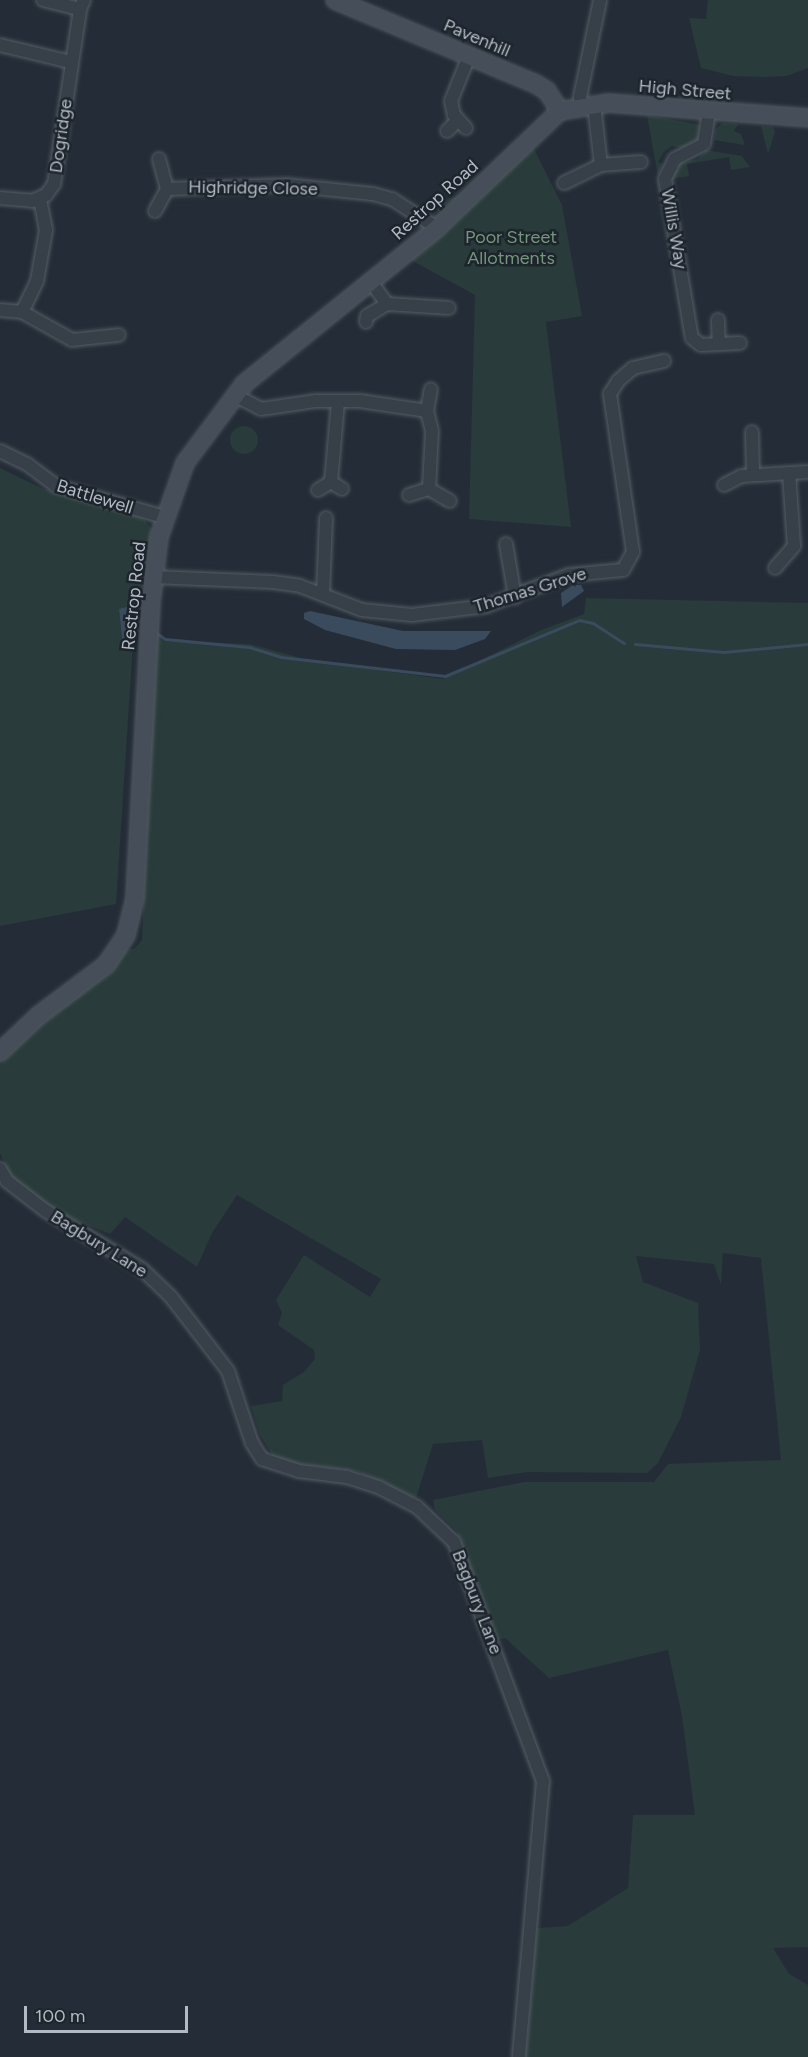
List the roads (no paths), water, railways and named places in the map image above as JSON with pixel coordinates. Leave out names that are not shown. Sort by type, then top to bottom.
[{"type":"street","points":[[43,0],[82,4]]},
{"type":"street","name":"Pavenhill","points":[[335,0],[543,88],[560,111]]},
{"type":"street","points":[[600,0],[580,97],[588,104],[601,165]]},
{"type":"street","name":"Dogridge","points":[[40,199],[51,189],[57,174],[71,62],[82,4]]},
{"type":"street","points":[[0,45],[71,62]]},
{"type":"street","points":[[447,131],[462,124],[451,101],[469,56]]},
{"type":"street","name":"High Street","points":[[560,111],[588,104],[808,118]]},
{"type":"street","name":"Restrop Road","points":[[0,1052],[38,1016],[106,965],[126,935],[137,868],[153,577],[164,517],[185,463],[234,395],[268,361],[437,228],[560,111]]},
{"type":"street","name":"Willis Way","points":[[709,112],[704,144],[675,159],[665,178],[692,338],[701,345],[740,343]]},
{"type":"street","name":"Highridge Close","points":[[155,211],[167,189],[159,159]]},
{"type":"street","points":[[564,183],[601,165],[641,162]]},
{"type":"street","name":"Highridge Close","points":[[167,189],[287,185],[373,194],[392,199],[437,228]]},
{"type":"street","points":[[0,198],[26,203],[40,199],[45,218],[43,260],[22,312]]},
{"type":"street","points":[[371,282],[387,304]]},
{"type":"street","points":[[366,322],[368,315],[387,304],[449,308]]},
{"type":"street","points":[[0,310],[22,312],[72,340],[119,335]]},
{"type":"street","points":[[718,320],[719,344]]},
{"type":"street","points":[[104,337],[108,350]]},
{"type":"street","name":"Thomas Grove","points":[[153,577],[273,582],[323,594],[362,610],[412,615],[486,606],[569,575],[623,570],[631,561],[627,496],[610,394],[618,381],[633,368],[664,360]]},
{"type":"street","points":[[429,489],[432,431],[427,411],[431,389]]},
{"type":"street","points":[[234,395],[261,409],[316,400],[369,401],[427,411]]},
{"type":"street","points":[[331,482],[338,402]]},
{"type":"street","points":[[751,432],[753,474]]},
{"type":"street","name":"Battlewell","points":[[0,451],[27,464],[56,486],[164,517]]},
{"type":"street","points":[[724,484],[753,474],[808,472]]},
{"type":"street","points":[[775,568],[794,546],[789,473]]},
{"type":"street","points":[[331,482],[342,489]]},
{"type":"street","points":[[318,490],[331,482]]},
{"type":"street","points":[[409,495],[429,489],[450,501]]},
{"type":"street","points":[[323,594],[326,518]]},
{"type":"street","points":[[506,544],[515,597]]},
{"type":"street","name":"Bagbury Lane","points":[[0,1168],[7,1181],[46,1211],[125,1257],[171,1297],[228,1371],[242,1403],[252,1443],[262,1459],[298,1471],[347,1478],[380,1488],[415,1505],[454,1542],[543,1781],[519,2057]]},
{"type":"water","points":[[573,585],[581,585],[584,591],[562,607],[561,593]]},
{"type":"water","points":[[127,607],[137,612],[135,641],[122,639],[119,609]]},
{"type":"water","points":[[310,611],[403,631],[491,631],[485,639],[455,650],[396,649],[325,630],[304,619],[304,613]]},
{"type":"waterway","points":[[155,632],[165,639],[249,647],[281,657],[445,676],[579,620],[593,623],[624,643]]},
{"type":"waterway","points":[[635,644],[724,652],[808,644]]},
{"type":"park label","name":"Poor Street Allotments","points":[[511,248]]}]
